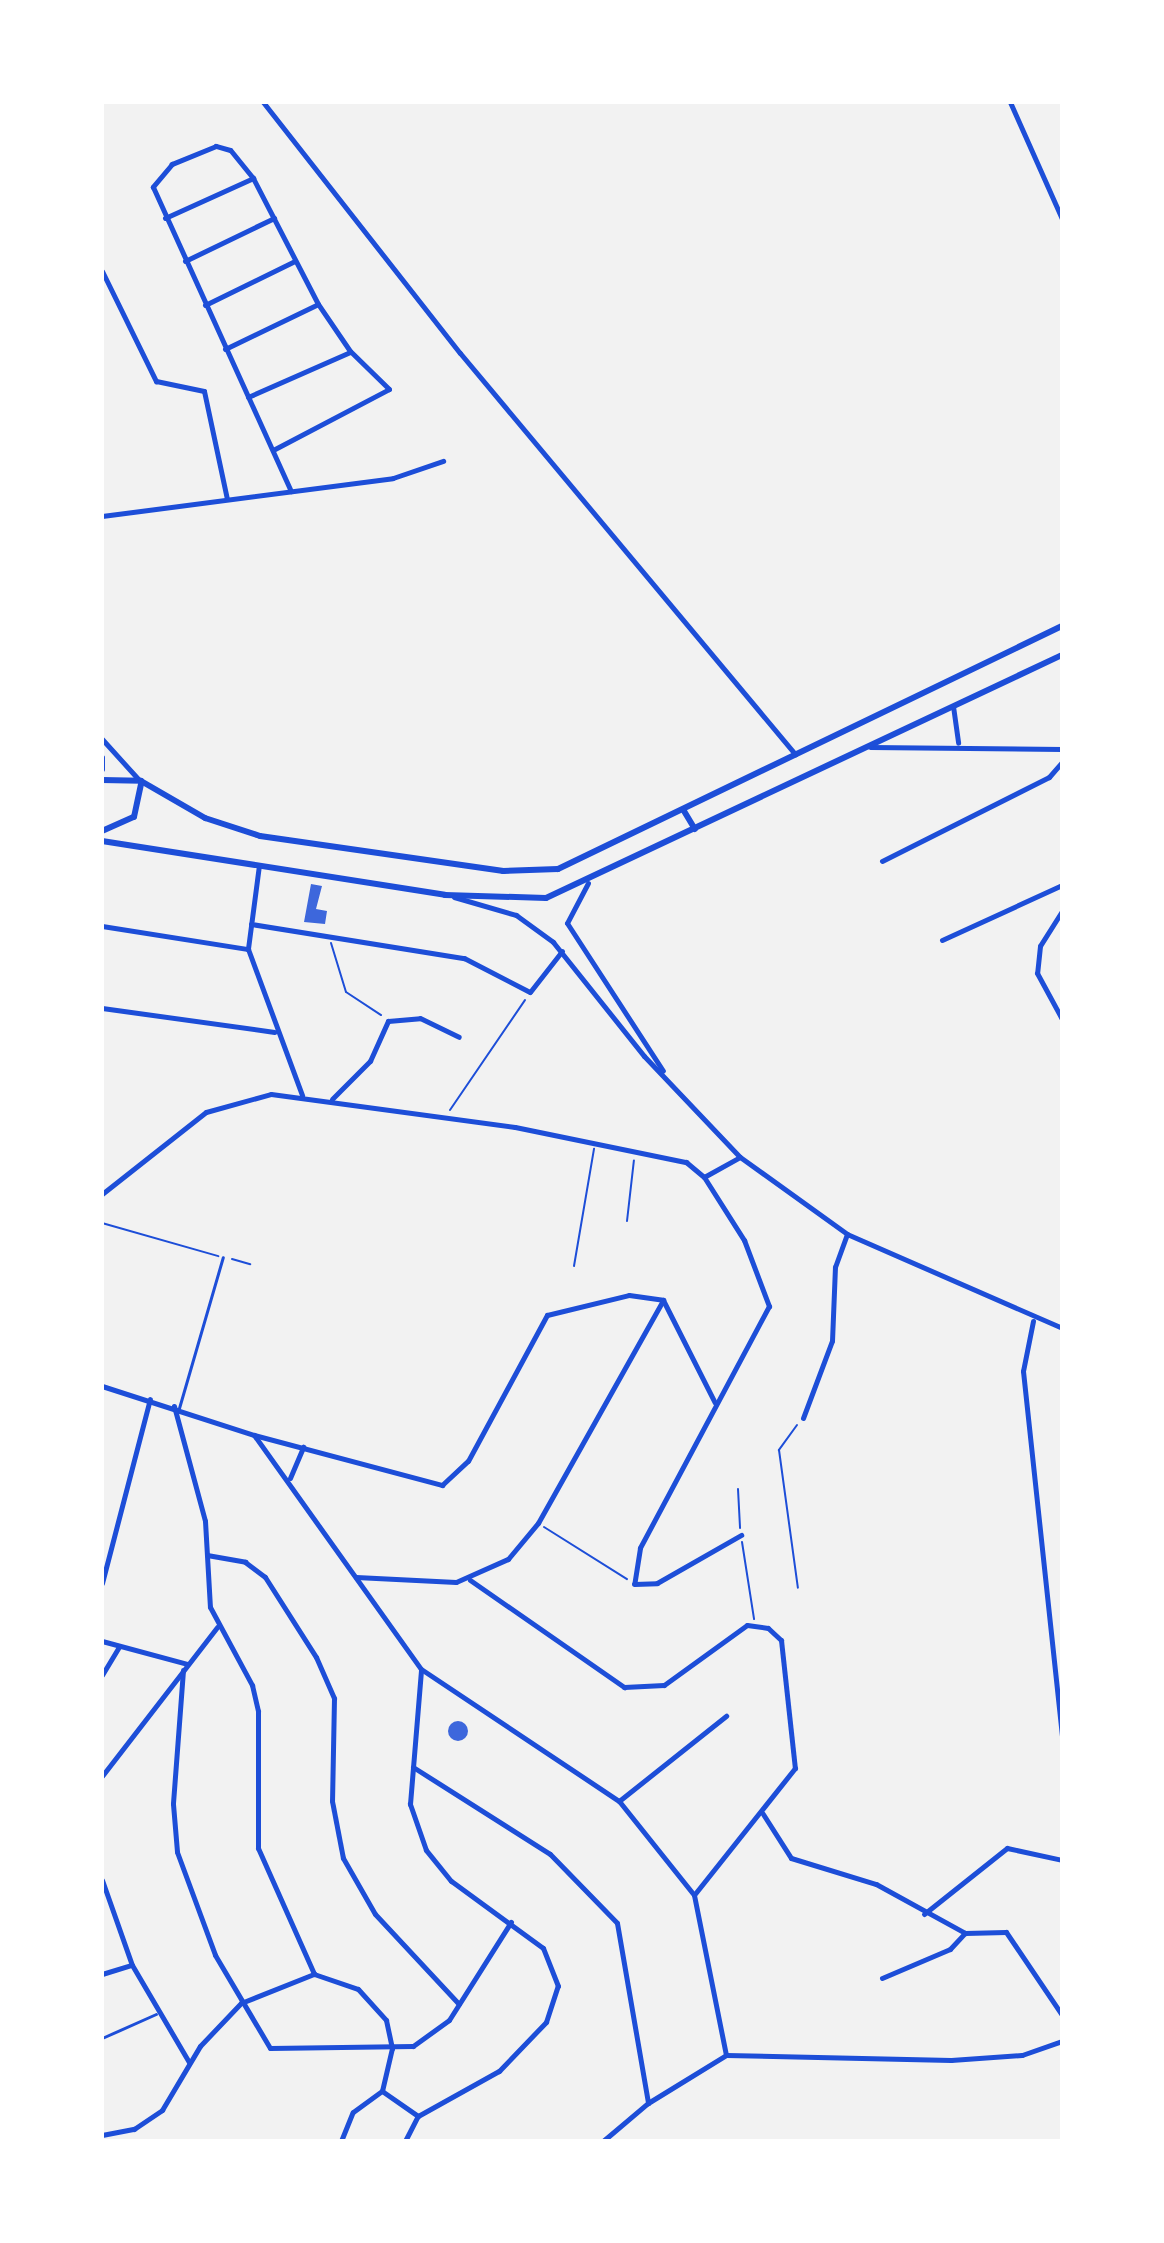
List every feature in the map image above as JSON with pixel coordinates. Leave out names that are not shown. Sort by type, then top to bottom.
[{"type":"street","points":[[263,102],[460,353],[795,754]]},
{"type":"street","points":[[1010,102],[1062,219]]},
{"type":"street","points":[[273,450],[388,394],[386,383],[350,351],[318,304],[253,178],[223,146],[172,164],[153,187],[291,491]]},
{"type":"street","points":[[165,218],[253,178]]},
{"type":"street","points":[[185,261],[274,218]]},
{"type":"street","points":[[205,305],[295,261]]},
{"type":"street","points":[[102,271],[156,381],[204,391],[227,499]]},
{"type":"street","points":[[225,349],[318,304]]},
{"type":"street","points":[[248,397],[350,351]]},
{"type":"street","points":[[102,516],[415,473],[443,461]]},
{"type":"street","points":[[102,739],[141,781],[233,830],[503,871],[558,869],[684,811],[795,754],[1062,626]]},
{"type":"street","points":[[445,895],[546,898],[588,883],[1062,655]]},
{"type":"street","points":[[953,706],[950,729],[958,744]]},
{"type":"street","points":[[869,747],[958,744],[1062,749]]},
{"type":"street","points":[[102,757],[102,769]]},
{"type":"street","points":[[882,861],[1049,777],[1062,762]]},
{"type":"street","points":[[102,780],[141,781]]},
{"type":"street","points":[[102,831],[139,811],[141,781]]},
{"type":"street","points":[[684,811],[695,829]]},
{"type":"street","points":[[102,841],[445,895],[516,915],[562,951],[740,1157],[847,1234],[1033,1321],[1062,1328]]},
{"type":"street","points":[[259,865],[248,949],[275,1033],[302,1095]]},
{"type":"street","points":[[588,883],[567,923],[664,1072]]},
{"type":"street","points":[[942,940],[1062,885]]},
{"type":"street","points":[[1062,911],[1040,946],[1037,973],[1062,1019]]},
{"type":"street","points":[[251,924],[464,958],[530,992],[562,951]]},
{"type":"street","points":[[102,926],[248,949]]},
{"type":"street","points":[[102,1008],[275,1033]]},
{"type":"street","points":[[331,1099],[370,1061],[388,1021],[420,1018],[459,1037]]},
{"type":"street","points":[[102,1194],[221,1105],[302,1095],[595,1140],[635,1147],[686,1162],[704,1177],[755,1259],[769,1297],[762,1328],[716,1404],[640,1548],[634,1584],[657,1583],[741,1535]]},
{"type":"street","points":[[704,1177],[740,1157]]},
{"type":"street","points":[[803,1418],[832,1341],[835,1267],[847,1234]]},
{"type":"street","points":[[102,1386],[391,1476],[450,1482],[547,1315],[629,1295],[663,1300]]},
{"type":"street","points":[[663,1300],[716,1404]]},
{"type":"street","points":[[356,1577],[470,1580],[508,1559],[538,1523],[663,1300]]},
{"type":"street","points":[[1033,1321],[1023,1371],[1062,1737]]},
{"type":"street","points":[[102,1583],[150,1399]]},
{"type":"street","points":[[177,1407],[202,1507],[207,1555],[206,1590],[217,1627],[252,1685],[258,1711],[258,1848],[314,1974]]},
{"type":"street","points":[[254,1435],[290,1479],[421,1669],[619,1801],[694,1895],[726,2055]]},
{"type":"street","points":[[290,1479],[304,1447]]},
{"type":"street","points":[[207,1555],[245,1562],[265,1577],[316,1657],[334,1698],[332,1801],[343,1858],[375,1914],[459,2004]]},
{"type":"street","points":[[470,1580],[624,1687],[664,1685],[731,1632],[755,1624],[775,1632],[785,1650],[798,1752],[763,1814],[694,1895]]},
{"type":"street","points":[[102,1776],[217,1627]]},
{"type":"street","points":[[102,1641],[185,1667]]},
{"type":"street","points":[[102,1675],[119,1647]]},
{"type":"street","points":[[185,1667],[173,1804],[177,1852],[189,1898],[241,2003],[260,2036],[280,2052],[327,2044],[392,2048],[433,2034],[459,2004],[511,1922]]},
{"type":"street","points":[[405,2141],[418,2116],[499,2071],[546,2022],[556,1969],[511,1922],[451,1881],[426,1850],[410,1804],[421,1669]]},
{"type":"street","points":[[619,1801],[726,1716]]},
{"type":"street","points":[[413,1767],[550,1854],[617,1923],[648,2103]]},
{"type":"street","points":[[763,1814],[791,1858],[857,1876],[965,1933],[990,1929],[1010,1936],[1062,2015]]},
{"type":"street","points":[[924,1914],[1007,1848],[1062,1860]]},
{"type":"street","points":[[102,1880],[104,1896],[132,1965],[156,2014],[189,2063]]},
{"type":"street","points":[[882,1978],[950,1949],[965,1933]]},
{"type":"street","points":[[102,1974],[132,1965]]},
{"type":"street","points":[[102,2135],[156,2116],[189,2063],[241,2003],[314,1974],[358,1989],[374,2003],[392,2048],[382,2091],[353,2112],[341,2141]]},
{"type":"street","points":[[603,2141],[648,2103],[726,2055],[951,2060],[1022,2055],[1062,2041]]},
{"type":"street","points":[[382,2091],[418,2116]]},
{"type":"lane","points":[[177,1407],[223,1257]]},
{"type":"lane","points":[[102,2038],[156,2014]]},
{"type":"path","points":[[331,938],[346,992],[388,1021]]},
{"type":"path","points":[[444,1118],[530,992]]},
{"type":"path","points":[[574,1266],[595,1140]]},
{"type":"path","points":[[627,1221],[635,1147]]},
{"type":"path","points":[[102,1223],[250,1264]]},
{"type":"path","points":[[798,1588],[779,1450],[803,1418]]},
{"type":"path","points":[[738,1489],[741,1535],[755,1624]]},
{"type":"path","points":[[538,1523],[634,1584]]},
{"type":"building","points":[[311,884],[322,886],[316,909],[327,911],[325,924],[304,922]]},
{"type":"building","points":[[458,1721],[465,1724],[468,1731],[465,1738],[458,1741],[451,1738],[448,1731],[451,1724]]}]
